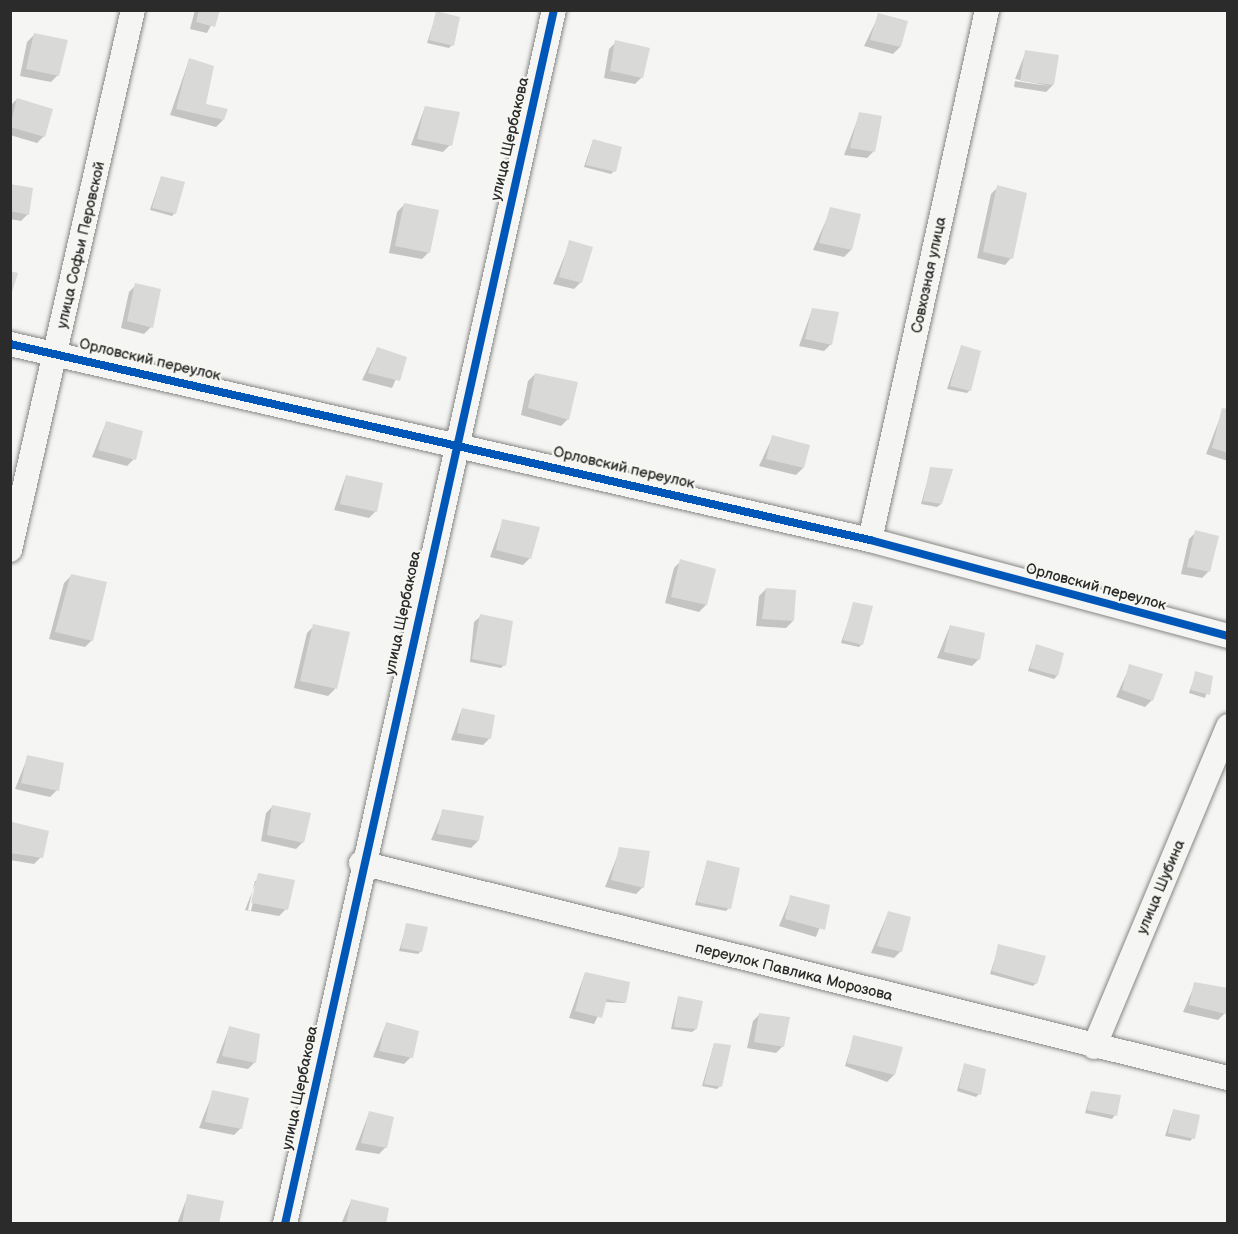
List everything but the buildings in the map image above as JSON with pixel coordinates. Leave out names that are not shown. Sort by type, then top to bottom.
[{"type":"street","name":"улица Софьи Перовской","points":[[10,550],[57,353],[133,10]]},
{"type":"street","name":"улица Щербакова","points":[[285,1224],[361,863],[454,442],[554,10]]},
{"type":"street","name":"Совхозная улица","points":[[870,540],[987,10]]},
{"type":"street","name":"Орловский переулок","points":[[10,344],[454,442],[870,540],[1227,636]]},
{"type":"street","name":"улица Шубина","points":[[1094,1047],[1227,726]]},
{"type":"street","name":"переулок Павлика Морозова","points":[[361,863],[1094,1047],[1227,1078]]},
{"type":"cycle path","points":[[285,1224],[554,10]]},
{"type":"cycle path","points":[[10,344],[870,540],[1228,636]]}]
